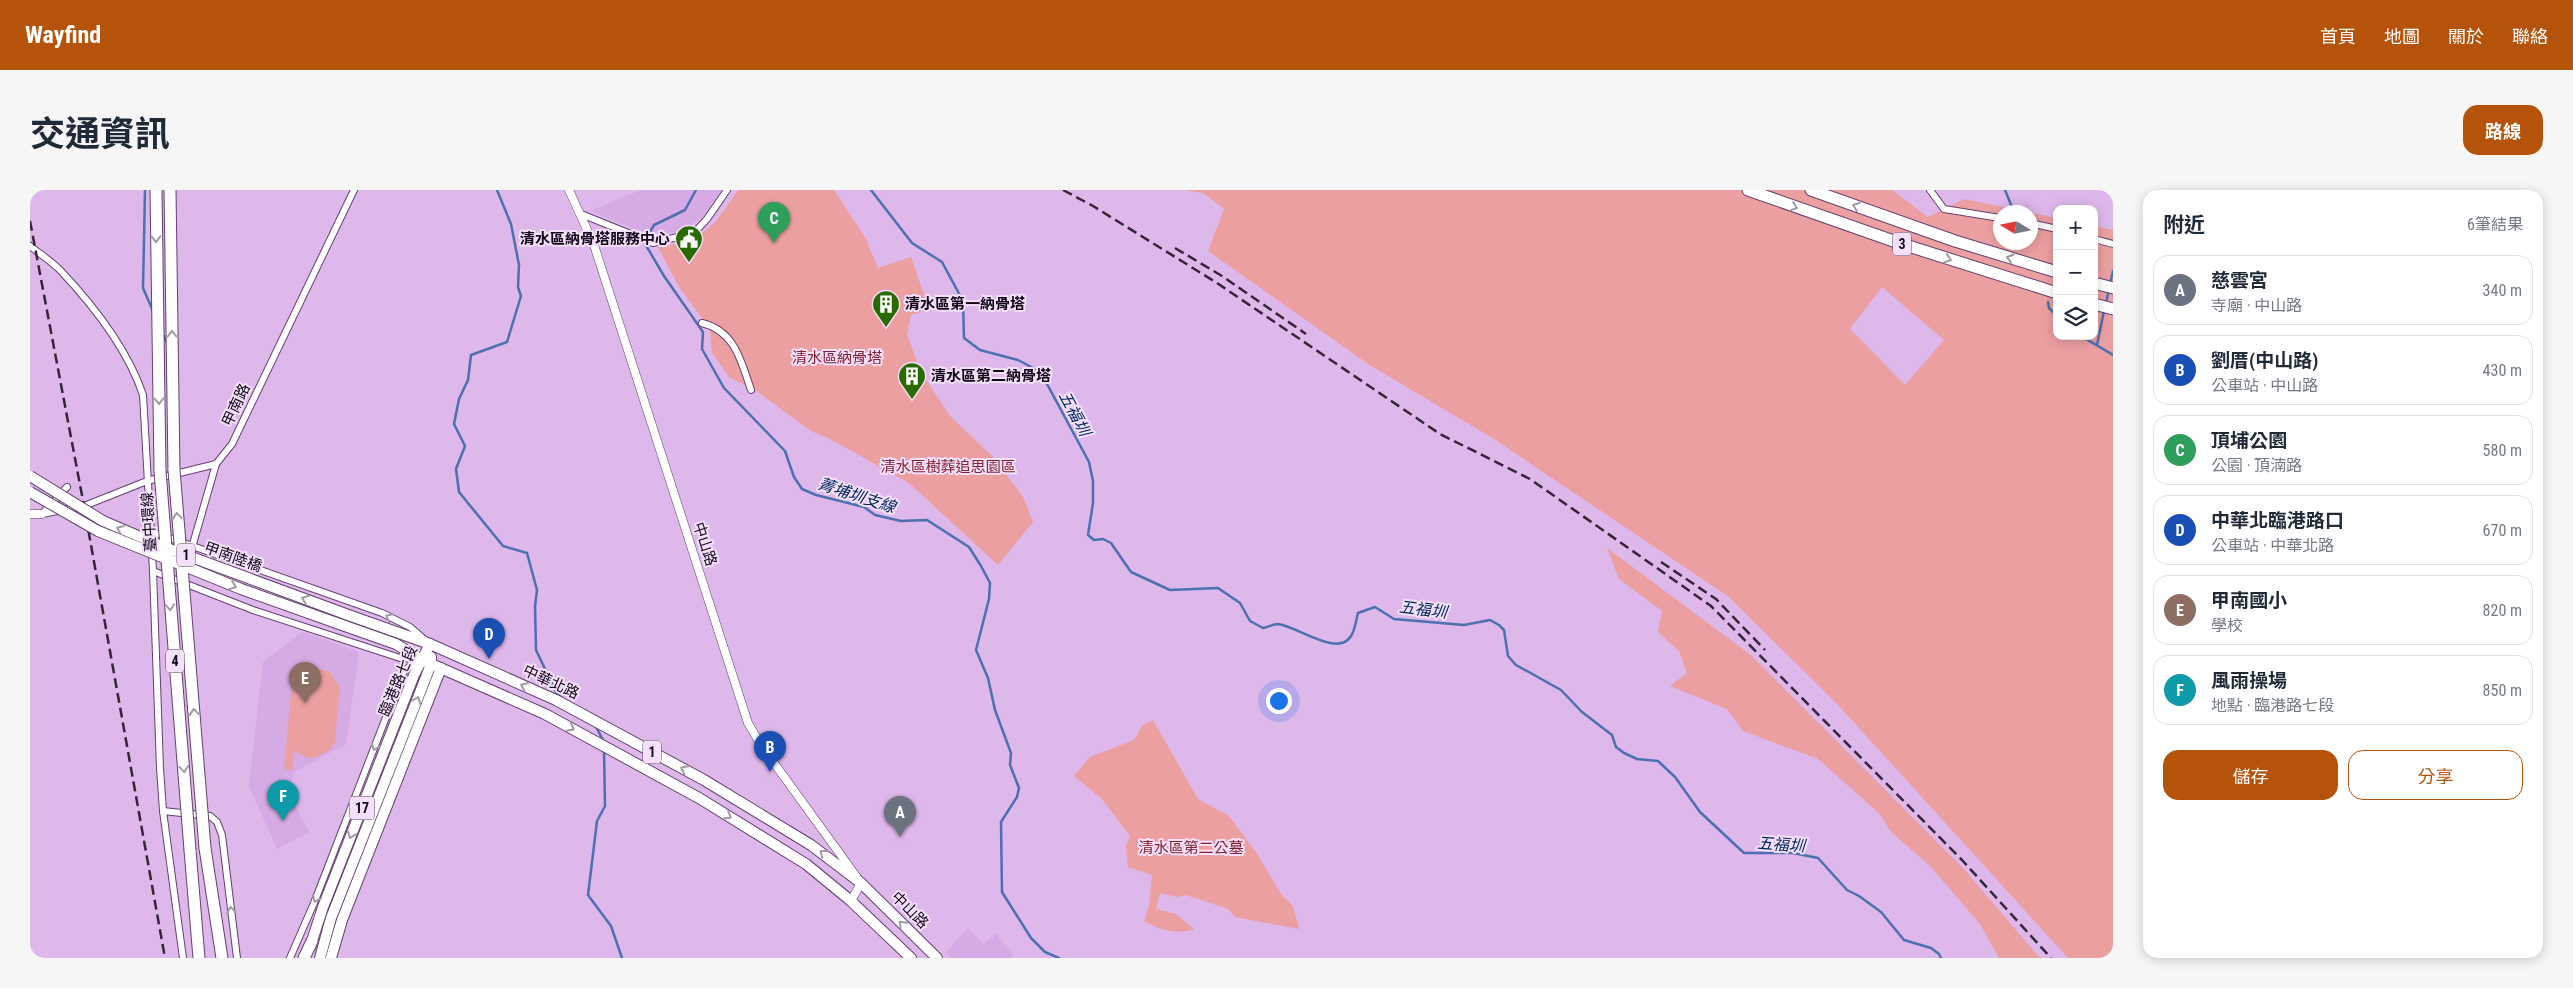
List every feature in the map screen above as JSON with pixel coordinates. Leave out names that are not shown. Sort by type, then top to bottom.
[{"type":"highway","name":"臺中環線","points":[[156,190],[160,471],[199,958]]},
{"type":"highway","name":"臺中環線","points":[[170,190],[174,470],[205,848],[220,958]]},
{"type":"highway","name":"3","points":[[1748,190],[1902,244],[2053,292]]},
{"type":"highway","name":"3","points":[[1811,190],[1955,241],[2053,271]]},
{"type":"highway","points":[[2098,284],[2113,288]]},
{"type":"highway","points":[[2098,305],[2113,309]]},
{"type":"highway","points":[[306,958],[312,941]]},
{"type":"main road","name":"甲南陸橋","points":[[30,476],[103,522],[164,547],[430,644]]},
{"type":"main road","name":"甲南陸橋","points":[[30,492],[98,531],[241,589],[396,644],[420,659]]},
{"type":"main road","name":"中華北路","points":[[430,644],[556,700],[704,780],[812,845],[861,883]]},
{"type":"main road","name":"臨港路七段","points":[[312,941],[420,659],[430,644]]},
{"type":"main road","name":"臨港路七段","points":[[320,958],[332,918],[431,664],[430,644]]},
{"type":"main road","name":"1","points":[[420,659],[545,714],[699,798],[806,864],[850,901],[911,958]]},
{"type":"main road","name":"17","points":[[331,958],[342,920],[441,668]]},
{"type":"main road","name":"中山路","points":[[861,883],[937,958]]},
{"type":"main road","points":[[332,918],[342,920]]},
{"type":"street","name":"甲南路","points":[[216,464],[232,444],[354,190]]},
{"type":"street","name":"中山路","points":[[569,190],[594,245],[748,723],[761,745],[861,883]]},
{"type":"street","points":[[581,214],[653,243],[694,233],[727,190]]},
{"type":"street","points":[[1930,190],[1944,209],[1993,217]]},
{"type":"street","points":[[2038,225],[2053,228]]},
{"type":"street","points":[[2098,240],[2113,244]]},
{"type":"street","points":[[30,246],[59,269],[111,334],[136,376],[145,409],[163,811],[183,958]]},
{"type":"street","points":[[702,322],[713,325],[731,339],[752,390]]},
{"type":"street","points":[[30,514],[42,514],[84,506],[147,481],[216,464],[193,544]]},
{"type":"street","points":[[42,514],[68,487]]},
{"type":"street","name":"中華北路","points":[[150,531],[193,544],[382,613],[410,627],[430,644]]},
{"type":"street","points":[[153,571],[253,610],[400,658],[420,659]]},
{"type":"street","points":[[290,958],[314,903],[404,671],[420,659]]},
{"type":"street","points":[[163,811],[210,816],[217,822],[222,835],[236,958]]},
{"type":"street","points":[[850,901],[861,883]]},
{"type":"shaded area","points":[[641,190],[721,190],[705,215],[683,231],[662,234],[638,230],[590,211]]},
{"type":"shaded area","points":[[302,632],[359,652],[346,744],[294,772],[288,792],[309,832],[277,849],[249,786],[263,662]]},
{"type":"shaded area","points":[[968,928],[983,944],[996,934],[1013,955],[1010,958],[951,958],[946,952]]},
{"type":"green space","name":"清水區納骨塔","points":[[738,190],[834,190],[866,239],[878,268],[911,257],[929,309],[911,315],[907,334],[920,371],[950,416],[994,458],[1023,497],[1033,522],[998,565],[909,483],[828,438],[811,431],[754,389],[730,378],[712,353],[710,329],[679,287],[658,247],[686,241],[706,230],[714,223]]},
{"type":"green space","points":[[1185,190],[1892,190],[1928,217],[1964,199],[1994,205],[1993,250],[2038,250],[2038,214],[2053,217],[2053,340],[2098,340],[2098,227],[2113,230],[2113,958],[2068,958],[1839,706],[1729,597],[1494,439],[1371,366],[1208,251],[1224,209],[1203,193]],"holes":[[[1882,287],[1944,340],[1905,385],[1850,329]]]},
{"type":"green space","points":[[1607,548],[1751,655],[1964,869],[2040,958],[1999,958],[1980,924],[1931,867],[1890,831],[1880,814],[1818,759],[1743,731],[1727,709],[1670,686],[1687,673],[1679,651],[1658,632],[1662,611],[1619,579]]},
{"type":"green space","points":[[312,667],[330,672],[340,687],[335,742],[330,750],[314,758],[305,757],[294,751],[292,770],[284,769],[292,683],[304,670]]},
{"type":"green space","name":"清水區第二公墓","points":[[1153,720],[1198,799],[1229,816],[1258,855],[1281,894],[1293,906],[1299,929],[1235,917],[1228,909],[1186,895],[1178,897],[1160,893],[1156,909],[1176,914],[1194,929],[1181,932],[1168,931],[1144,921],[1149,906],[1152,875],[1128,867],[1126,846],[1130,836],[1102,799],[1074,776],[1090,757],[1134,740],[1142,726]]},
{"type":"waterway","points":[[145,190],[143,288],[153,311]]},
{"type":"waterway","points":[[497,190],[511,224],[519,265],[518,287],[521,296],[507,342],[471,355],[468,380],[459,399],[454,424],[465,446],[456,469],[459,492],[503,546],[527,553],[537,590],[535,606],[536,650],[557,694],[564,699]]},
{"type":"waterway","name":"菁埔圳支線","points":[[696,190],[685,210],[654,225],[644,242],[664,276],[703,332],[702,349],[724,388],[785,451],[794,477],[802,489],[816,495],[864,507],[875,515],[901,521],[927,520],[969,547],[990,583],[989,599],[976,650],[988,678],[995,710],[1011,753],[1010,765],[1019,788],[1017,797],[1001,822],[1002,892],[1031,938],[1045,952],[1059,958]]},
{"type":"waterway","name":"五福圳","points":[[871,190],[912,243],[942,262],[963,301],[964,338],[980,350],[1018,360],[1033,368],[1047,384],[1089,462],[1093,481],[1093,503],[1088,535],[1094,540],[1103,539],[1111,543],[1131,572],[1170,590],[1218,588],[1240,603],[1250,621],[1263,628],[1278,624],[1317,639],[1337,644],[1345,642],[1351,636],[1358,613],[1375,607],[1394,619],[1464,625],[1490,620],[1504,630],[1508,656],[1516,665],[1561,690],[1582,712],[1612,735],[1616,747],[1624,753],[1637,759],[1658,761],[1675,777],[1700,812],[1744,853],[1793,853],[1818,858],[1847,890],[1881,912],[1904,940],[1931,948],[1941,958]]},
{"type":"waterway","points":[[2005,190],[2011,205]]},
{"type":"waterway","points":[[2110,284],[2113,271]]},
{"type":"waterway","points":[[2106,303],[2109,289]]},
{"type":"waterway","points":[[2048,302],[2049,308],[2053,312]]},
{"type":"waterway","points":[[2097,345],[2104,311]]},
{"type":"waterway","points":[[162,332],[167,343]]},
{"type":"waterway","points":[[2088,340],[2113,355]]},
{"type":"waterway","points":[[595,725],[604,742]]},
{"type":"waterway","points":[[604,750],[605,806],[597,821],[588,895],[611,926],[622,958]]},
{"type":"railway","points":[[1063,190],[1093,206],[1217,283],[1440,434],[1530,479],[1711,606],[1962,860],[2051,958]]},
{"type":"railway","points":[[30,221],[84,506],[165,958]]},
{"type":"railway","points":[[1175,248],[1222,276],[1306,334]]},
{"type":"railway","points":[[1661,562],[1716,599],[1765,650]]},
{"type":"place","name":"頂埔公園","points":[[774,243]]},
{"type":"place","name":"清水區納骨塔服務中心","points":[[689,263]]},
{"type":"place","name":"清水區第一納骨塔","points":[[886,328]]},
{"type":"place","name":"清水區第二納骨塔","points":[[912,400]]},
{"type":"place","name":"中華北臨港路口","points":[[489,659]]},
{"type":"place","name":"甲南國小","points":[[305,703]]},
{"type":"place","name":"劉厝(中山路)","points":[[770,772]]},
{"type":"place","name":"風雨操場","points":[[283,821]]},
{"type":"place","name":"慈雲宮","points":[[900,837]]},
{"type":"park label","name":"清水區樹葬追思園區","points":[[948,467]]}]
